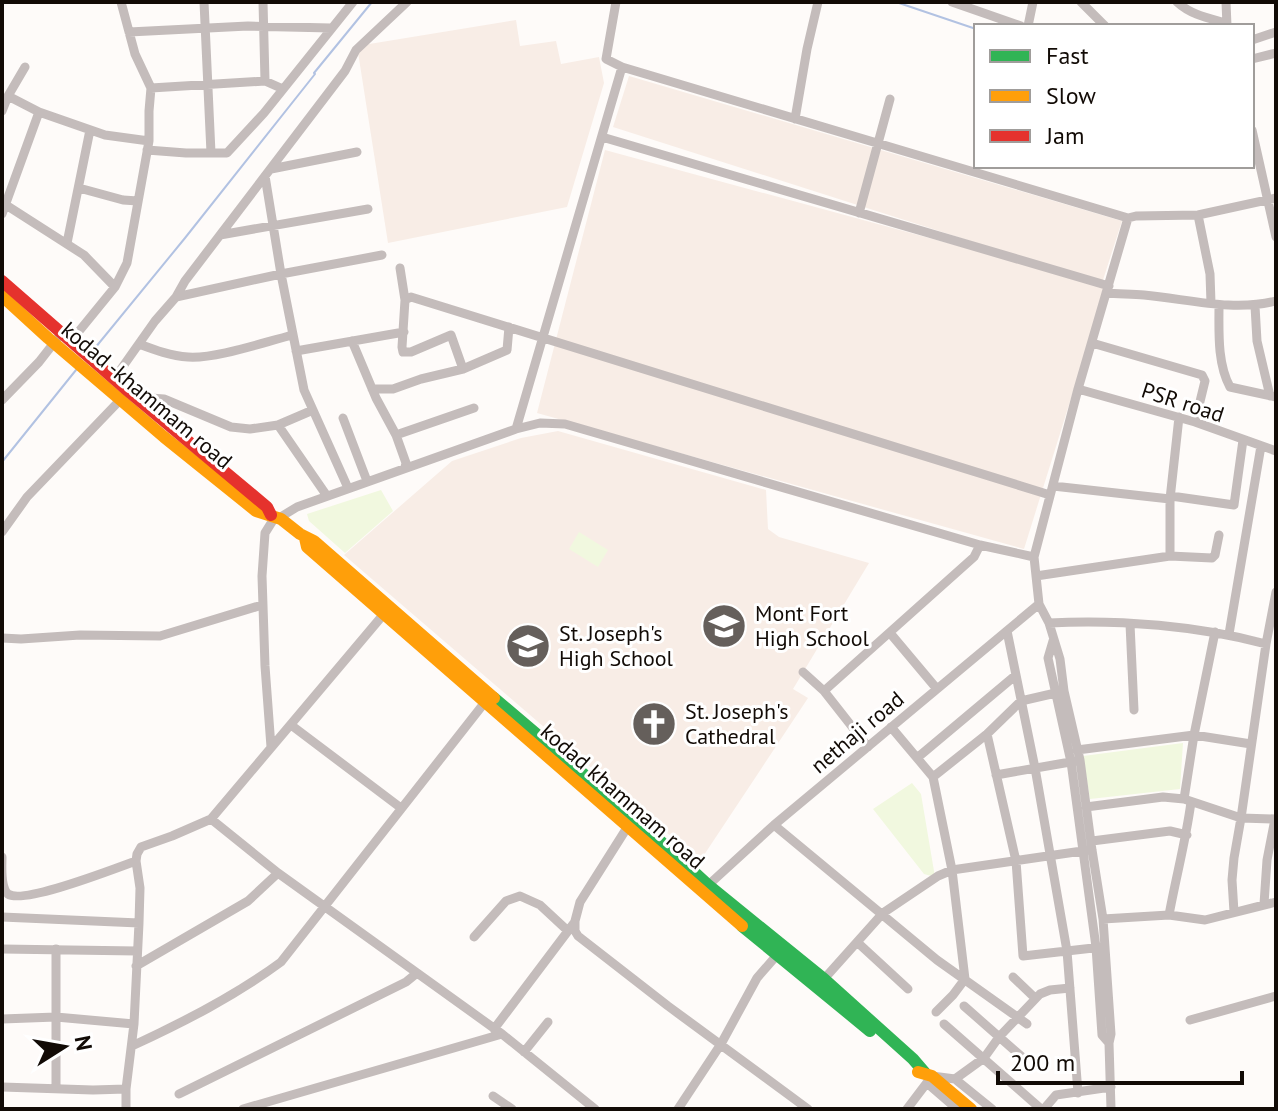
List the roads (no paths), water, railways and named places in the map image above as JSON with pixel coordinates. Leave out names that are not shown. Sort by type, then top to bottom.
[{"type":"main road","name":"kodad -khammam road","points":[[2,281],[129,396]]},
{"type":"main road","name":"kodad -khammam road","points":[[3,300],[67,342]]},
{"type":"main road","points":[[67,342],[94,361],[129,396]]},
{"type":"main road","name":"kodad khammam road","points":[[129,396],[267,507],[275,517],[314,541],[777,955],[918,1072],[950,1084],[971,1109]]},
{"type":"main road","name":"kodad khammam road","points":[[305,538],[307,547],[383,615],[488,699]]},
{"type":"main road","name":"kodad khammam road","points":[[705,888],[824,979],[913,1059],[928,1078]]},
{"type":"street","points":[[2,400],[39,362],[67,342],[115,287],[127,263],[148,145],[151,88],[135,54],[121,2]]},
{"type":"street","points":[[204,2],[211,153]]},
{"type":"street","points":[[263,2],[265,81]]},
{"type":"street","points":[[8,96],[39,112],[105,135],[186,153],[227,153],[264,113],[353,2]]},
{"type":"street","points":[[114,379],[345,71],[356,50],[407,2]]},
{"type":"street","points":[[616,2],[606,59],[622,67],[795,119],[1128,218],[1198,215],[1271,198]]},
{"type":"street","points":[[795,119],[818,2]]},
{"type":"street","points":[[1028,24],[1033,2]]},
{"type":"street","points":[[1081,2],[1103,24]]},
{"type":"street","points":[[1177,2],[1185,9],[1223,24]]},
{"type":"street","points":[[1226,2],[1226,24]]},
{"type":"street","points":[[956,3],[1015,24]]},
{"type":"street","points":[[129,32],[206,28],[331,28]]},
{"type":"street","points":[[1254,39],[1276,32]]},
{"type":"street","points":[[1254,58],[1276,53]]},
{"type":"street","points":[[2,111],[25,67]]},
{"type":"street","points":[[516,429],[622,67]]},
{"type":"street","points":[[151,88],[265,81],[283,89]]},
{"type":"street","points":[[859,213],[890,99]]},
{"type":"street","points":[[39,112],[4,210],[67,243],[84,255],[115,287]]},
{"type":"street","points":[[67,243],[90,130]]},
{"type":"street","points":[[602,137],[1108,290],[1215,304],[1255,306],[1276,301]]},
{"type":"street","points":[[1254,137],[1271,198],[1276,234]]},
{"type":"street","points":[[268,173],[357,152]]},
{"type":"street","points":[[268,173],[273,226],[304,390],[348,488]]},
{"type":"street","points":[[79,188],[138,201]]},
{"type":"street","points":[[220,235],[368,209]]},
{"type":"street","points":[[1198,215],[1226,381],[1230,387],[1273,397],[1257,341],[1255,306]]},
{"type":"street","points":[[1111,1109],[1109,1043],[1102,1035],[1103,919],[1076,757],[1048,658],[1053,641],[1049,623],[1039,604],[1034,557],[1078,389],[1128,218]]},
{"type":"street","points":[[176,297],[382,255]]},
{"type":"street","points":[[400,268],[405,300],[402,347],[405,353],[451,335],[463,369]]},
{"type":"street","points":[[405,300],[411,297],[1052,490],[1234,505],[1243,440]]},
{"type":"street","points":[[372,389],[393,389],[463,369],[507,350],[509,327]]},
{"type":"street","points":[[296,351],[404,332]]},
{"type":"street","points":[[139,344],[191,358],[293,335]]},
{"type":"street","points":[[352,341],[396,435],[405,467]]},
{"type":"street","points":[[1092,343],[1202,375],[1205,381],[1195,422]]},
{"type":"street","name":"PSR road","points":[[1078,389],[1195,422],[1276,451]]},
{"type":"street","points":[[2,532],[27,497],[129,396],[164,399],[231,427],[250,429],[278,425],[313,410]]},
{"type":"street","points":[[396,435],[474,408]]},
{"type":"street","points":[[1170,556],[1170,498],[1179,417]]},
{"type":"street","points":[[343,418],[367,481]]},
{"type":"street","points":[[271,747],[262,576],[265,533],[275,517],[405,467],[540,423],[565,424],[980,545],[1034,557]]},
{"type":"street","points":[[278,425],[327,496]]},
{"type":"street","points":[[1229,634],[1261,446]]},
{"type":"street","points":[[1036,576],[1170,556],[1212,558],[1219,535]]},
{"type":"street","points":[[824,691],[974,557],[980,545]]},
{"type":"street","points":[[1234,912],[1233,869],[1276,592]]},
{"type":"street","name":"nethaji road","points":[[705,888],[774,825],[1039,604]]},
{"type":"street","points":[[2,638],[160,636],[262,605]]},
{"type":"street","points":[[126,1109],[139,923],[137,854],[141,847],[211,819],[383,615]]},
{"type":"street","points":[[1049,623],[1130,624],[1215,632],[1266,644]]},
{"type":"street","points":[[1130,624],[1134,710]]},
{"type":"street","points":[[1007,631],[1067,951],[1078,1093]]},
{"type":"street","points":[[1169,915],[1187,835],[1194,735],[1215,632]]},
{"type":"street","points":[[890,633],[937,689]]},
{"type":"street","points":[[803,672],[824,691],[868,747]]},
{"type":"street","points":[[917,758],[1016,675]]},
{"type":"street","points":[[933,777],[987,734],[1021,701],[1060,692]]},
{"type":"street","points":[[132,1046],[182,1023],[281,962],[488,699]]},
{"type":"street","points":[[291,725],[401,808]]},
{"type":"street","points":[[891,727],[933,777],[952,870],[965,979],[936,1012]]},
{"type":"street","points":[[987,734],[1016,861],[1023,956],[1101,947]]},
{"type":"street","points":[[996,775],[1194,735],[1251,744]]},
{"type":"street","points":[[1076,757],[1101,947]]},
{"type":"street","points":[[1086,807],[1163,797],[1188,800],[1241,818],[1276,819],[1267,860],[1264,904]]},
{"type":"street","points":[[211,819],[278,873],[498,1032],[589,1108]]},
{"type":"street","points":[[631,822],[580,902],[575,931],[582,941],[808,1109]]},
{"type":"street","points":[[774,825],[937,960],[1027,1024]]},
{"type":"street","points":[[824,979],[883,913],[952,870],[1051,856],[1170,831],[1187,835]]},
{"type":"street","points":[[2,857],[4,889],[18,896],[49,891],[136,861]]},
{"type":"street","points":[[136,966],[248,901],[278,873]]},
{"type":"street","points":[[474,937],[506,901],[520,896],[540,905],[568,931]]},
{"type":"street","points":[[1103,919],[1169,915],[1205,920],[1276,902]]},
{"type":"street","points":[[2,917],[139,923]]},
{"type":"street","points":[[243,1109],[498,1032],[575,921]]},
{"type":"street","points":[[857,942],[908,989]]},
{"type":"street","points":[[2,949],[137,951]]},
{"type":"street","points":[[56,949],[56,1088]]},
{"type":"street","points":[[678,1109],[721,1044],[757,978],[777,955]]},
{"type":"street","points":[[179,1094],[406,982],[417,973]]},
{"type":"street","points":[[1013,977],[1035,998]]},
{"type":"street","points":[[992,1109],[950,1084],[984,1058],[999,1037],[1040,994],[1070,988]]},
{"type":"street","points":[[1190,1020],[1276,996]]},
{"type":"street","points":[[964,1006],[1022,1057]]},
{"type":"street","points":[[2,1019],[56,1017],[134,1024]]},
{"type":"street","points":[[524,1052],[548,1022]]},
{"type":"street","points":[[944,1024],[1043,1109],[1056,1095],[1111,1087]]},
{"type":"street","points":[[907,1109],[928,1078],[957,1109]]},
{"type":"street","points":[[2,1087],[126,1089]]},
{"type":"street","points":[[493,1096],[512,1109]]},
{"type":"waterway","points":[[94,347],[185,238],[372,2]]},
{"type":"waterway","points":[[896,2],[974,28]]},
{"type":"waterway","points":[[2,462],[76,370]]},
{"type":"place","name":"Mont Fort High School","points":[[724,626]]},
{"type":"place","name":"St. Joseph's High School","points":[[528,646]]},
{"type":"place","name":"St. Joseph's Cathedral","points":[[654,724]]}]
